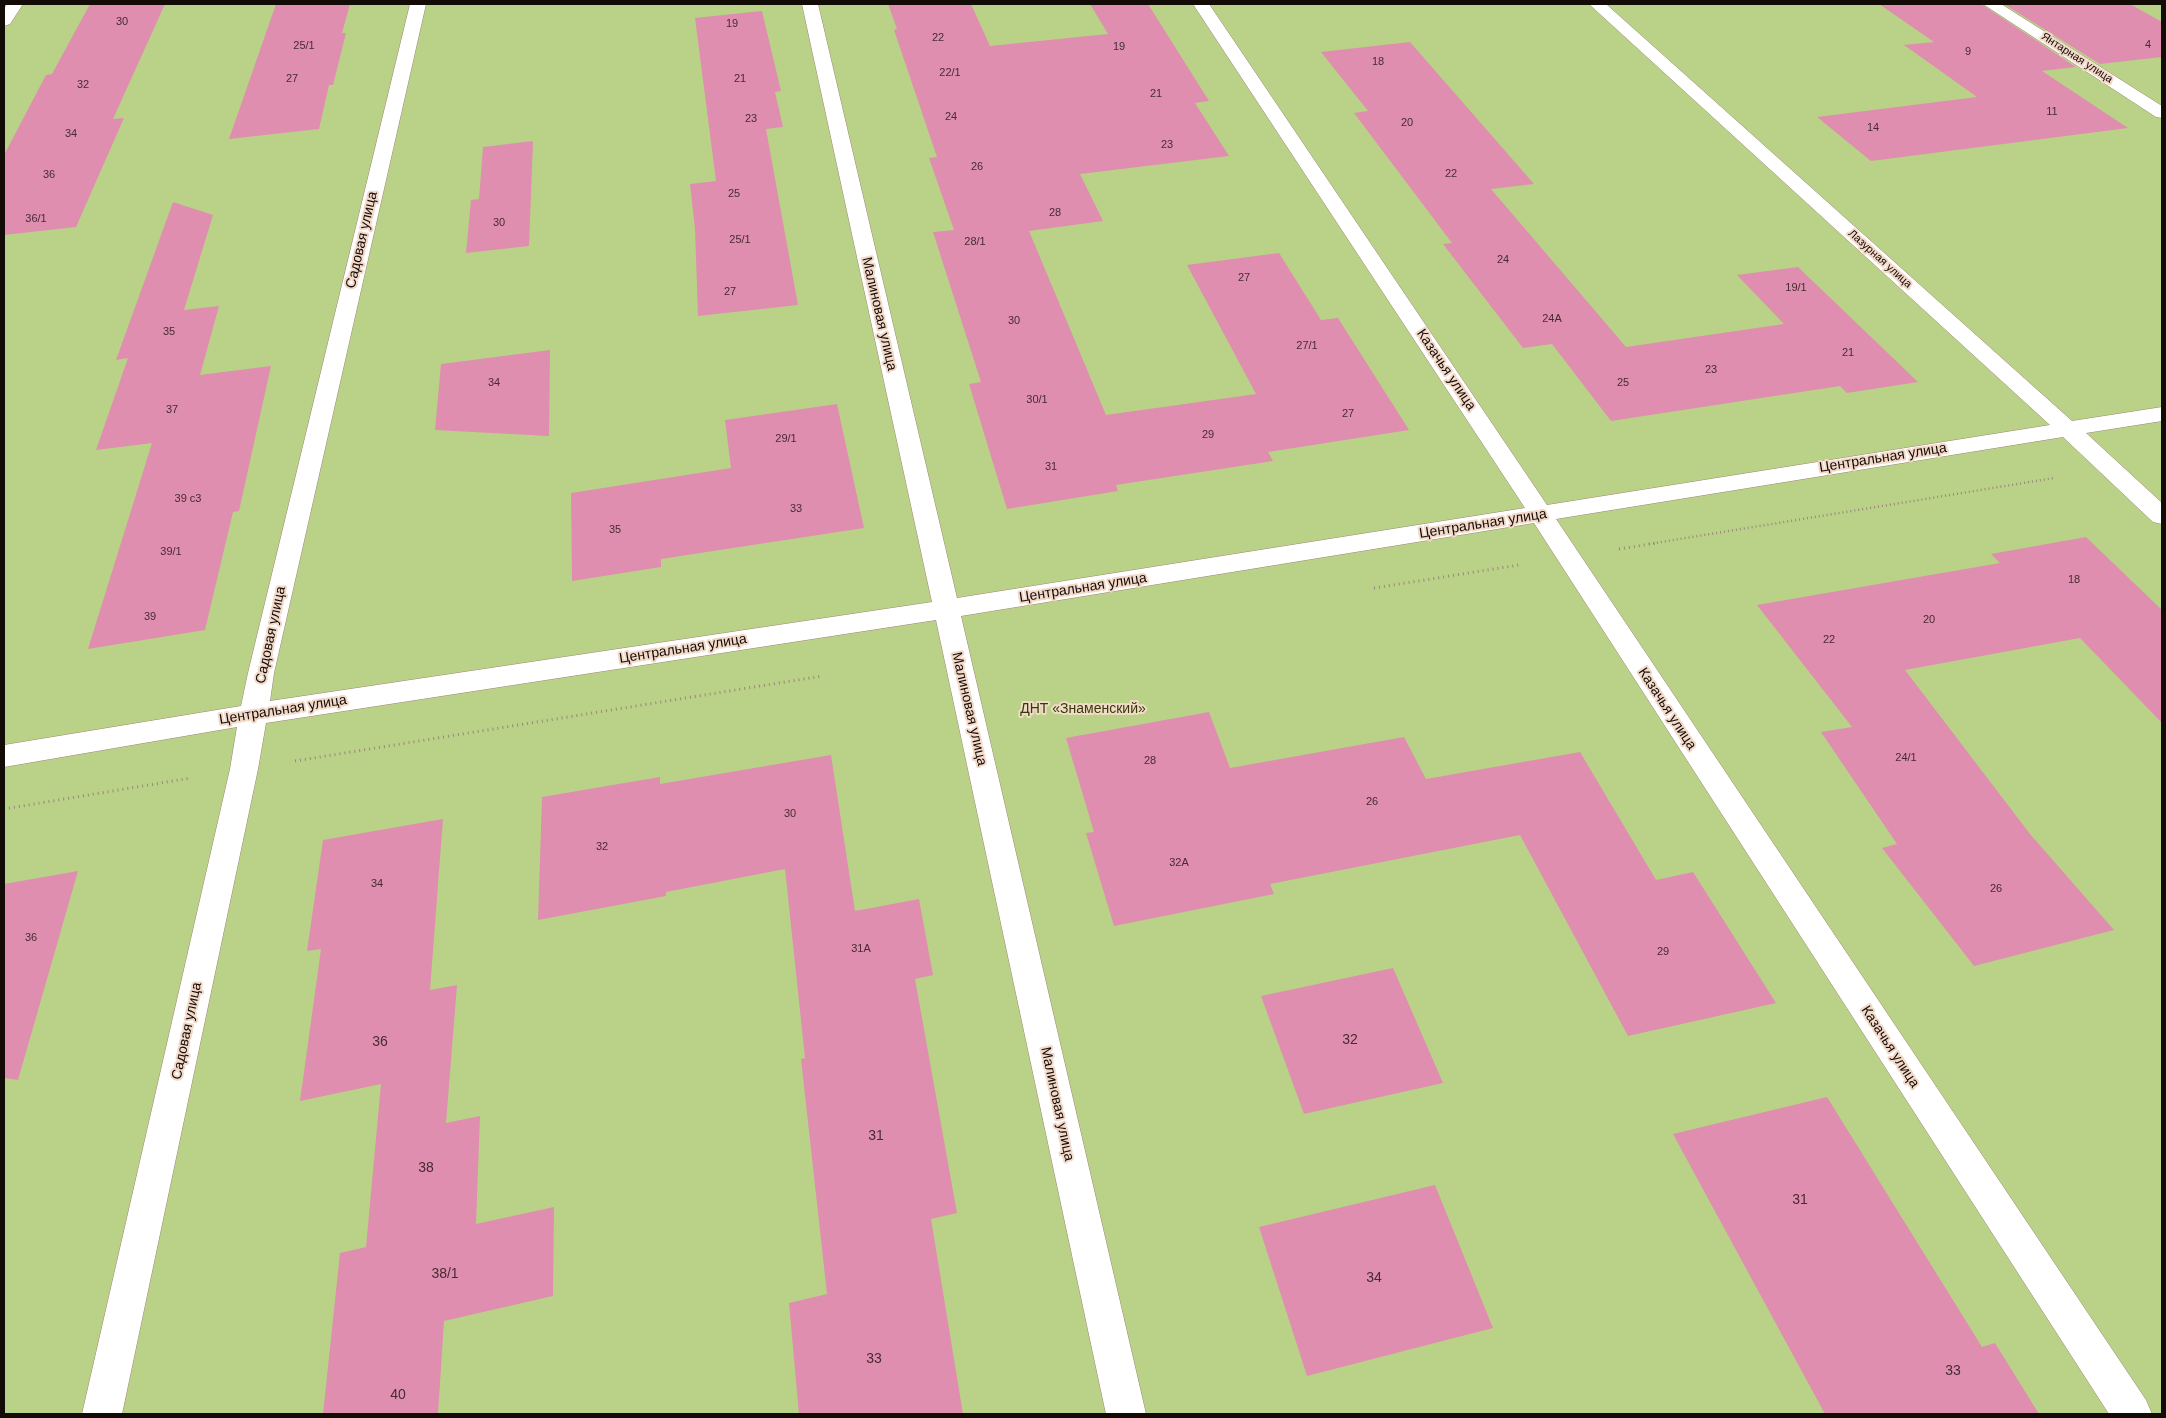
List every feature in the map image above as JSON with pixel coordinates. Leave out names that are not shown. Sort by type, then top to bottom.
[{"type":"street","points":[[4,21],[16,4]]},
{"type":"street","name":"Садовая улица","points":[[102,1414],[256,714],[261,673],[418,4]]},
{"type":"street","name":"Малиновая улица","points":[[810,4],[1126,1414]]},
{"type":"street","name":"Казачья улица","points":[[1201,4],[1541,514],[1578,574],[2132,1414]]},
{"type":"street","name":"Лазурная улица","points":[[1597,4],[2162,516]]},
{"type":"street","name":"Янтарная улица","points":[[1991,4],[2162,113]]},
{"type":"street","name":"Центральная улица","points":[[4,756],[256,714],[946,609],[2065,428],[2162,414]]},
{"type":"green space","name":"ДНТ «Знаменский»","points":[[4,4],[2162,4],[2162,1414],[4,1414]]},
{"type":"building","points":[[90,4],[165,4],[113,119],[124,118],[76,227],[4,235],[4,155],[46,75],[52,74]]},
{"type":"building","points":[[276,4],[350,4],[342,33],[346,33],[333,85],[329,85],[319,129],[229,139]]},
{"type":"building","points":[[888,4],[971,4],[990,46],[1108,34],[1090,4],[1148,4],[1209,101],[1195,103],[1229,156],[1080,174],[1103,221],[1029,231],[1106,415],[1256,394],[1187,265],[1279,253],[1321,320],[1338,318],[1409,430],[1268,452],[1273,461],[1116,485],[1118,491],[1007,509],[969,384],[981,382],[933,232],[954,230],[929,158],[937,157],[894,30],[897,29]]},
{"type":"building","points":[[1879,4],[1981,4],[2076,67],[2042,71],[2128,128],[1871,161],[1817,117],[1977,97],[1904,45],[1934,42]]},
{"type":"building","points":[[2004,4],[2130,4],[2162,22],[2162,57],[2100,64]]},
{"type":"building","points":[[762,11],[781,91],[775,92],[783,127],[766,129],[798,305],[698,316],[695,229],[690,184],[716,181],[695,18]]},
{"type":"building","points":[[1410,42],[1534,184],[1491,189],[1626,347],[1784,324],[1737,275],[1798,267],[1918,382],[1847,393],[1840,386],[1611,421],[1552,344],[1523,348],[1443,244],[1452,243],[1354,113],[1368,111],[1321,52]]},
{"type":"building","points":[[533,141],[529,246],[466,253],[471,200],[479,199],[483,147]]},
{"type":"building","points":[[173,202],[213,215],[184,310],[219,306],[200,375],[271,366],[239,511],[233,512],[205,630],[88,649],[152,443],[96,450],[128,358],[116,360]]},
{"type":"building","points":[[550,350],[549,436],[435,430],[441,364]]},
{"type":"building","points":[[837,404],[864,528],[661,559],[661,567],[572,581],[571,493],[731,468],[725,420]]},
{"type":"building","points":[[2086,537],[2162,610],[2162,723],[2080,638],[1905,670],[2030,834],[2114,930],[1974,966],[1882,848],[1897,844],[1821,732],[1852,727],[1757,605],[2000,563],[1991,554]]},
{"type":"building","points":[[1209,712],[1230,768],[1404,737],[1426,779],[1580,752],[1656,880],[1693,872],[1776,1003],[1628,1036],[1520,835],[1270,884],[1274,894],[1114,926],[1086,833],[1094,832],[1066,738]]},
{"type":"building","points":[[831,755],[855,911],[919,899],[933,975],[915,979],[957,1213],[931,1219],[963,1414],[799,1414],[789,1303],[827,1294],[801,1059],[805,1058],[785,869],[666,892],[666,896],[538,920],[542,797],[660,777],[660,784]]},
{"type":"building","points":[[443,819],[430,990],[457,985],[446,1123],[480,1116],[476,1224],[554,1207],[553,1296],[444,1321],[438,1414],[323,1414],[340,1253],[366,1247],[381,1084],[300,1101],[321,949],[307,951],[323,840]]},
{"type":"building","points":[[78,871],[18,1080],[4,1078],[4,884]]},
{"type":"building","points":[[1393,968],[1443,1083],[1304,1114],[1261,996]]},
{"type":"building","points":[[1827,1097],[1982,1347],[1995,1343],[2039,1414],[1825,1414],[1673,1134]]},
{"type":"building","points":[[1435,1185],[1493,1328],[1307,1376],[1259,1227]]}]
